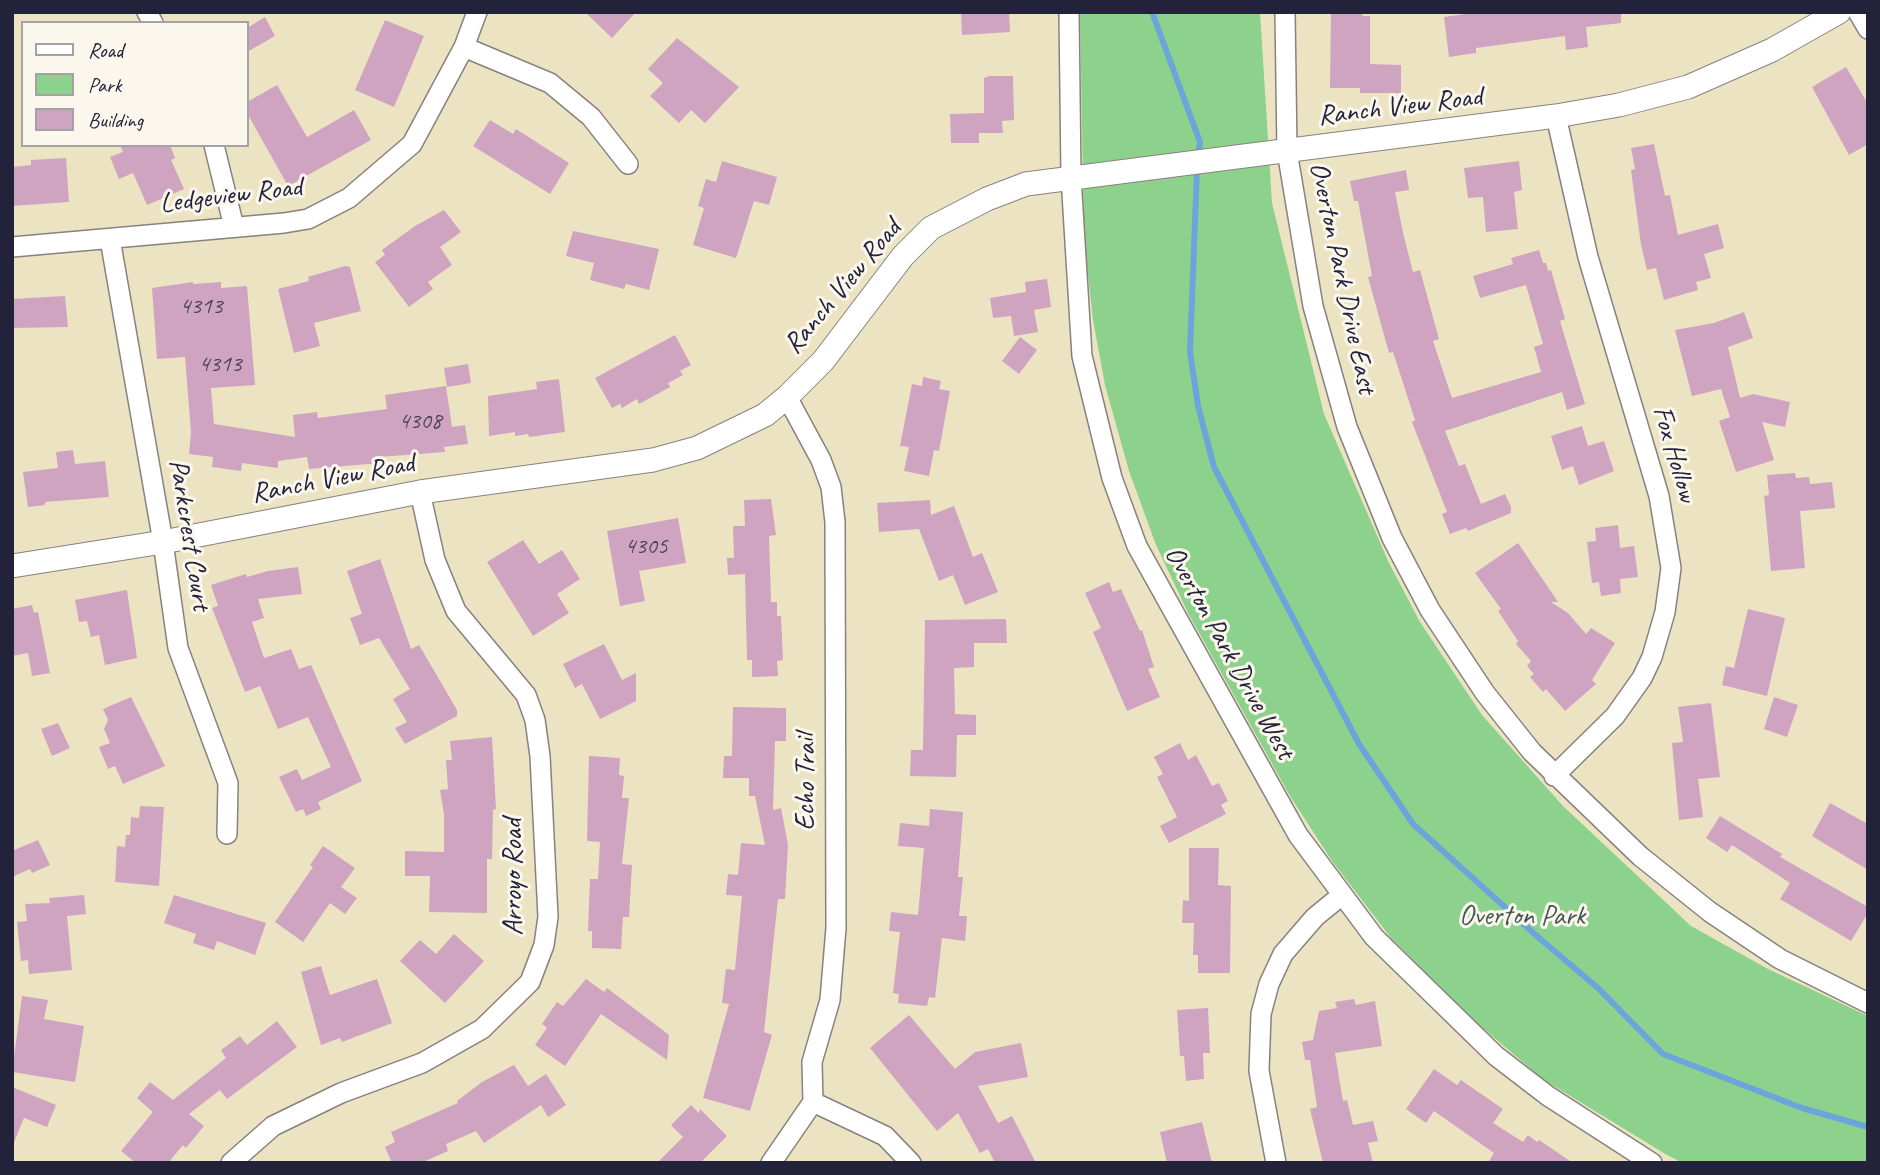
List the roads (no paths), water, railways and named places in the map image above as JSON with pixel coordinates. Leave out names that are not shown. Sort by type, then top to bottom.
[{"type":"street","name":"Ledgeview Road","points":[[12,247],[308,219],[349,198],[412,144],[464,47],[477,12]]},
{"type":"street","name":"Overton Park Drive West","points":[[1069,12],[1071,177],[1082,356],[1112,478],[1137,546],[1298,835],[1374,937],[1496,1056],[1548,1096],[1652,1163]]},
{"type":"street","name":"Overton Park Drive East","points":[[1285,12],[1287,151],[1301,250],[1337,400],[1387,526],[1430,610],[1485,693],[1554,776],[1640,856],[1710,912],[1780,959],[1868,1003]]},
{"type":"street","name":"Ranch View Road","points":[[12,566],[163,542],[420,492],[653,460],[729,435],[765,415],[823,361],[903,256],[931,228],[987,199],[1026,184],[1240,158],[1619,106],[1688,87],[1772,50],[1839,12]]},
{"type":"street","points":[[1858,12],[1868,29]]},
{"type":"street","points":[[464,47],[550,83],[591,117],[628,164]]},
{"type":"street","name":"Fox Hollow","points":[[1554,776],[1615,716],[1642,678],[1652,657],[1665,612],[1671,568],[1659,496],[1585,246],[1556,116]]},
{"type":"street","points":[[214,147],[234,227]]},
{"type":"street","name":"Parkcrest Court","points":[[110,239],[163,542],[178,648],[228,783],[228,834]]},
{"type":"street","name":"Echo Trail","points":[[787,397],[821,460],[831,487],[835,522],[836,928],[830,1000],[812,1062],[813,1102]]},
{"type":"street","name":"Arroyo Road","points":[[231,1163],[273,1126],[341,1093],[422,1063],[482,1029],[530,982],[544,945],[548,917],[540,756],[535,720],[526,695],[456,611],[435,560],[420,492]]},
{"type":"street","points":[[1276,1163],[1259,1071],[1261,1014],[1269,985],[1283,954],[1315,917],[1342,895]]},
{"type":"street","points":[[771,1163],[813,1102],[885,1136],[911,1163]]},
{"type":"waterway","points":[[1152,12],[1200,142],[1198,157]]},
{"type":"waterway","points":[[1197,168],[1190,352],[1198,406],[1214,467],[1359,744],[1413,824],[1598,988],[1663,1054],[1802,1108],[1868,1127]]},
{"type":"park label","name":"Overton Park","points":[[1522,917]]}]
